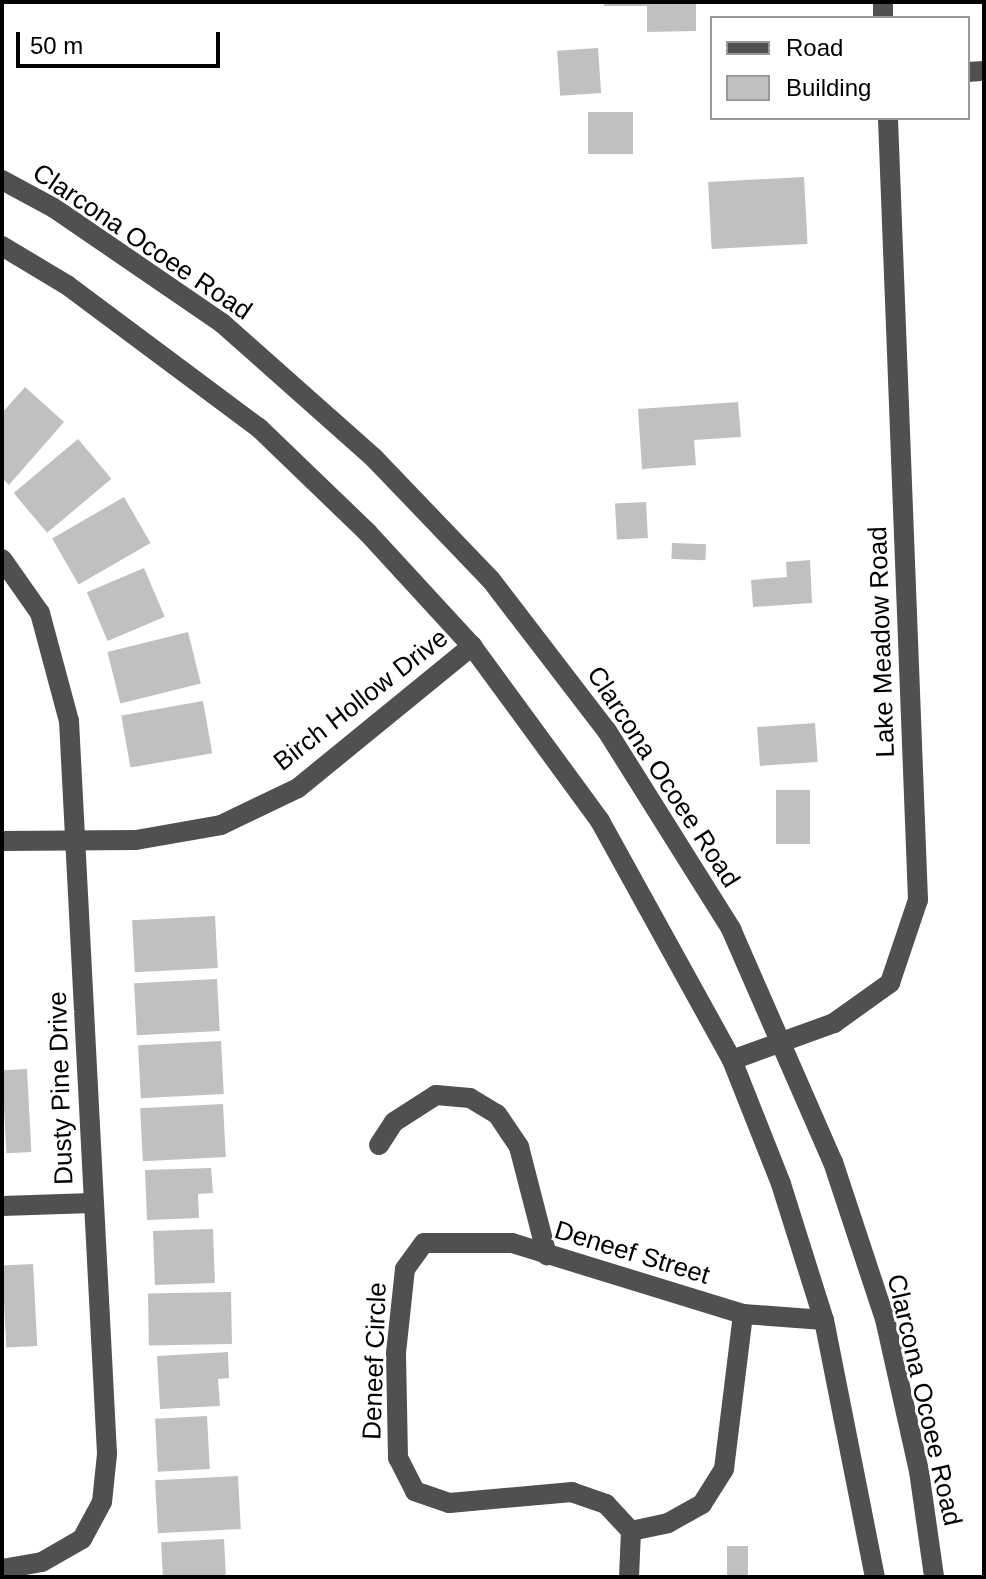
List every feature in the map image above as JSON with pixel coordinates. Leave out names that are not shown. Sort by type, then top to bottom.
[{"type":"street","name":"Lake Meadow Road","points":[[732,1060],[834,1023],[890,983],[918,900],[888,120]]},
{"type":"street","name":"Clarcona Ocoee Road","points":[[2,180],[54,208],[222,323],[374,458],[491,580],[607,731],[731,929],[833,1162],[885,1319],[919,1471],[934,1577]]},
{"type":"street","points":[[2,246],[67,285],[259,428],[368,533],[472,646],[600,821],[732,1060],[781,1184],[824,1320],[875,1577]]},
{"type":"street","name":"Dusty Pine Drive","points":[[2,559],[40,613],[69,721],[78,839],[92,1203],[107,1454],[102,1502],[82,1539],[42,1562],[2,1569]]},
{"type":"street","name":"Birch Hollow Drive","points":[[2,841],[136,840],[234,819],[298,788],[472,646]]},
{"type":"street","points":[[379,1145],[394,1122],[436,1095],[470,1098],[497,1114],[519,1147],[547,1255]]},
{"type":"street","points":[[2,1206],[92,1203]]},
{"type":"street","name":"Deneef Street","points":[[424,1243],[512,1243],[743,1314],[824,1320]]},
{"type":"street","name":"Deneef Circle","points":[[424,1243],[405,1269],[396,1353],[398,1458],[415,1491],[449,1503],[572,1492],[606,1504],[631,1531]]},
{"type":"street","points":[[629,1577],[631,1531],[668,1523],[702,1504],[724,1469],[743,1314]]},
{"type":"building","points":[[604,2],[696,2],[696,31],[647,32],[647,6],[604,6]]},
{"type":"building","points":[[598,48],[601,93],[560,96],[557,51]]},
{"type":"building","points":[[588,112],[633,112],[633,154],[588,154]]},
{"type":"building","points":[[804,177],[808,244],[712,249],[708,182]]},
{"type":"building","points":[[25,387],[64,422],[9,485],[2,478],[2,413]]},
{"type":"building","points":[[738,402],[741,437],[694,440],[696,465],[642,469],[638,409]]},
{"type":"building","points":[[78,439],[111,479],[47,533],[14,493]]},
{"type":"building","points":[[124,497],[150,543],[79,584],[52,538]]},
{"type":"building","points":[[646,502],[648,538],[617,540],[615,504]]},
{"type":"building","points":[[672,543],[706,544],[705,560],[671,559]]},
{"type":"building","points":[[810,560],[812,603],[753,607],[751,580],[787,577],[786,562]]},
{"type":"building","points":[[144,568],[165,617],[108,641],[87,592]]},
{"type":"building","points":[[188,632],[201,683],[120,704],[107,652]]},
{"type":"building","points":[[203,701],[212,753],[130,768],[121,715]]},
{"type":"building","points":[[815,723],[818,762],[760,766],[757,727]]},
{"type":"building","points":[[776,790],[810,790],[810,844],[776,844]]},
{"type":"building","points":[[215,916],[218,968],[135,972],[132,920]]},
{"type":"building","points":[[217,979],[220,1031],[137,1035],[134,983]]},
{"type":"building","points":[[221,1041],[224,1094],[141,1098],[138,1045]]},
{"type":"building","points":[[27,1069],[31,1152],[6,1153],[2,1070]]},
{"type":"building","points":[[223,1104],[226,1157],[143,1161],[140,1108]]},
{"type":"building","points":[[211,1168],[213,1193],[198,1194],[199,1218],[147,1220],[145,1170]]},
{"type":"building","points":[[213,1229],[215,1283],[155,1285],[153,1231]]},
{"type":"building","points":[[33,1264],[37,1346],[6,1348],[2,1266]]},
{"type":"building","points":[[231,1292],[232,1344],[149,1345],[148,1293]]},
{"type":"building","points":[[228,1352],[229,1378],[218,1379],[220,1406],[160,1409],[157,1356]]},
{"type":"building","points":[[207,1416],[210,1469],[158,1472],[155,1419]]},
{"type":"building","points":[[238,1476],[241,1529],[158,1533],[155,1480]]},
{"type":"building","points":[[224,1539],[226,1577],[163,1577],[161,1542]]},
{"type":"building","points":[[727,1546],[748,1546],[748,1577],[727,1577]]}]
